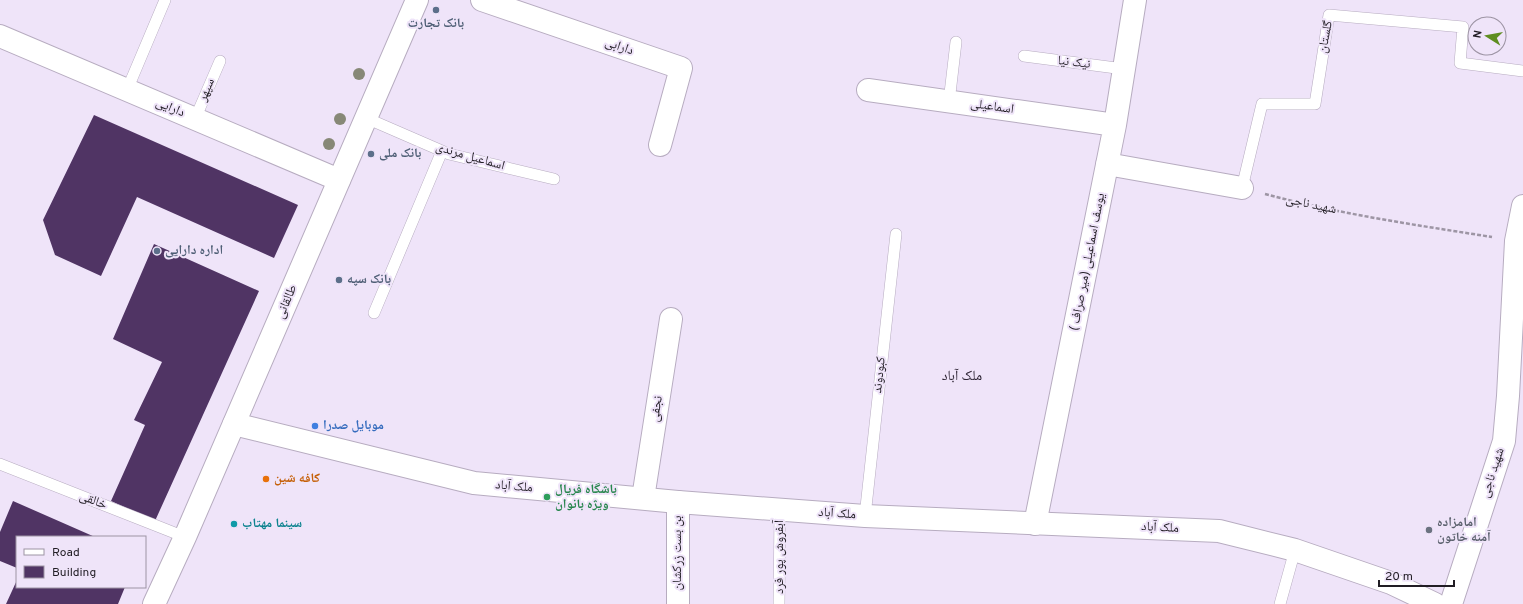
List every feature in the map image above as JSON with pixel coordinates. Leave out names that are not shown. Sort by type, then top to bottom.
[{"type":"street","name":"طالقانی","points":[[154,604],[185,537],[417,0]]},
{"type":"street","name":"دارابی","points":[[482,0],[681,68],[660,145]]},
{"type":"street","name":"یوسف اسماعیلی (میر صراف )","points":[[1035,524],[1115,125],[1135,0]]},
{"type":"street","name":"دارایی","points":[[0,36],[339,180]]},
{"type":"street","name":"اسماعیلی","points":[[868,90],[1115,125]]},
{"type":"street","points":[[1107,164],[1242,188]]},
{"type":"street","name":"شهید ناجی","points":[[1451,604],[1504,441],[1516,241],[1523,206]]},
{"type":"street","name":"نجفی","points":[[643,498],[671,319]]},
{"type":"street","name":"ملک آباد","points":[[234,424],[474,483],[678,502],[864,516],[1219,531],[1295,550],[1391,583],[1435,604]]},
{"type":"street","name":"بن بست زرکشان","points":[[678,502],[678,604]]},
{"type":"lane","points":[[127,90],[165,0]]},
{"type":"lane","name":"گلستان","points":[[1242,188],[1262,104],[1314,104],[1329,15],[1463,28],[1460,63],[1523,72]]},
{"type":"lane","points":[[949,102],[956,42]]},
{"type":"lane","name":"نیک نیا","points":[[1024,56],[1124,69]]},
{"type":"lane","name":"سپهر","points":[[195,119],[220,61]]},
{"type":"lane","name":"اسماعیل مرندی","points":[[366,118],[442,151],[554,179]]},
{"type":"lane","points":[[374,313],[442,151]]},
{"type":"lane","name":"کبودوند","points":[[864,516],[896,234]]},
{"type":"lane","name":"خالقی","points":[[0,464],[185,537]]},
{"type":"lane","name":"آبفروش پور فرد","points":[[779,604],[780,510]]},
{"type":"lane","points":[[1280,604],[1295,550]]},
{"type":"path","name":"شهید ناجی","points":[[1242,188],[1300,203],[1410,224],[1516,241]]},
{"type":"building","points":[[94,115],[298,205],[274,258],[137,197],[101,276],[55,255],[43,220]]},
{"type":"building","points":[[154,244],[259,291],[155,521],[111,501],[145,425],[134,420],[162,362],[113,339]]},
{"type":"building","points":[[13,501],[93,536],[16,536],[16,568],[0,561],[0,532]]},
{"type":"building","points":[[16,582],[16,588],[125,588],[118,604],[6,604]]},
{"type":"place","name":"بانک تجارت","points":[[436,10]]},
{"type":"place","name":"بانک ملی","points":[[371,154]]},
{"type":"place","name":"اداره دارایی","points":[[157,251]]},
{"type":"place","name":"بانک سپه","points":[[339,280]]},
{"type":"place","name":"موبایل صدرا","points":[[315,426]]},
{"type":"place","name":"کافه شین","points":[[266,479]]},
{"type":"place","name":"باشگاه فریال ویژه بانوان","points":[[547,497]]},
{"type":"place","name":"سینما مهتاب","points":[[234,524]]},
{"type":"place","name":"امامزاده آمنه خاتون","points":[[1429,530]]},
{"type":"district","name":"ملک آباد","points":[[962,376]]}]
